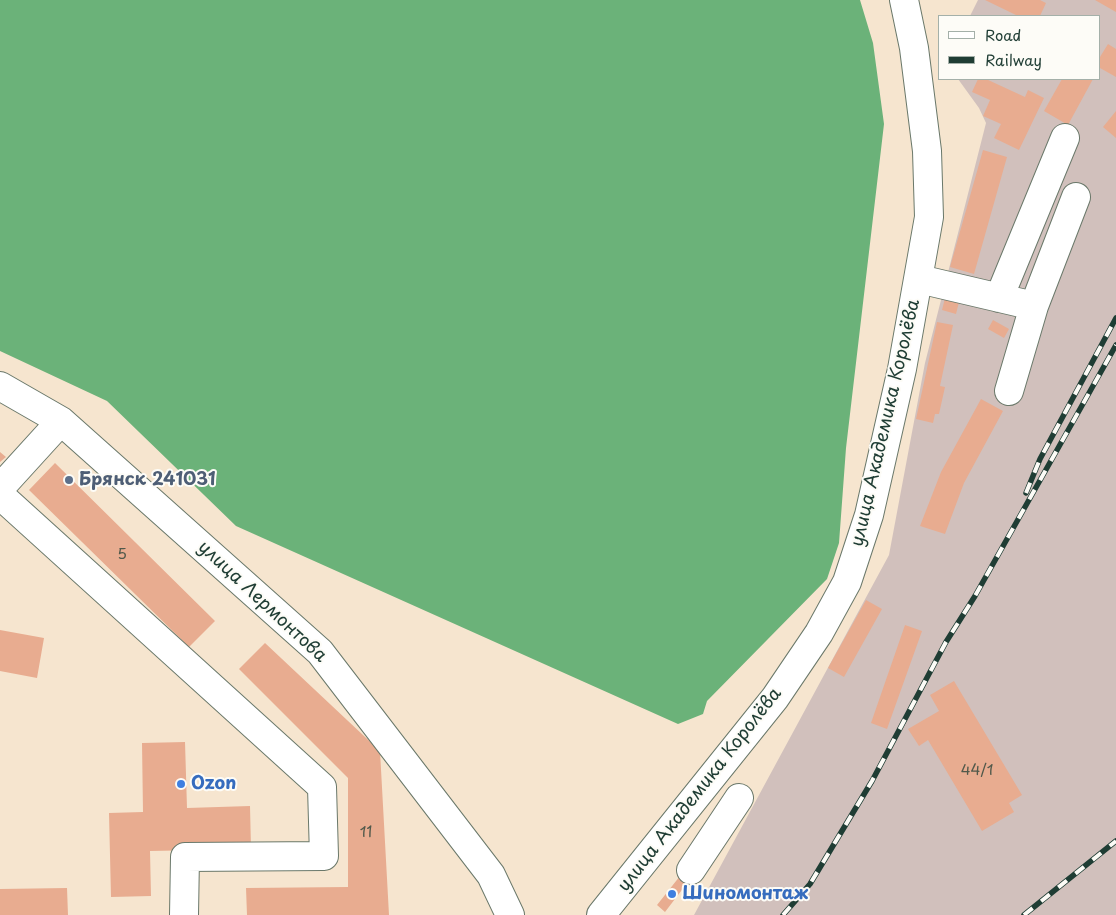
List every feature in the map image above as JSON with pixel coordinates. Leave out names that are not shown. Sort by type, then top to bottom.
[{"type":"main road","name":"улица Академика Королёва","points":[[601,915],[775,698],[819,633],[847,582],[869,515],[919,279],[929,217],[927,151],[914,48],[904,0]]},
{"type":"main road","points":[[999,298],[1065,138]]},
{"type":"main road","points":[[1009,391],[1034,306],[1076,197]]},
{"type":"main road","points":[[919,279],[1034,306]]},
{"type":"main road","name":"улица Лермонтова","points":[[0,386],[61,421],[320,652],[491,875],[510,915]]},
{"type":"main road","points":[[0,488],[61,421]]},
{"type":"main road","points":[[0,495],[322,787],[324,856],[185,857],[184,915]]},
{"type":"main road","points":[[691,870],[740,798]]},
{"type":"main road","points":[[691,803],[722,825]]},
{"type":"shaded area","points":[[978,0],[1116,0],[1116,915],[694,915],[889,555],[925,363],[986,123],[979,108],[959,80],[1101,80],[1101,15],[970,15]]},
{"type":"green space","points":[[0,0],[860,0],[873,43],[884,124],[846,448],[839,543],[827,579],[707,701],[703,714],[678,724],[236,526],[107,401],[0,351]]},
{"type":"building","points":[[985,0],[1040,0],[1046,3],[1040,15],[1016,15]]},
{"type":"building","points":[[1095,0],[1116,0],[1116,12]]},
{"type":"building","points":[[1108,44],[1116,49],[1116,77],[1101,69],[1101,55]]},
{"type":"building","points":[[978,80],[988,80],[1025,97],[1028,90],[1044,98],[1019,150],[994,138],[1001,124],[983,116],[990,100],[972,92]]},
{"type":"building","points":[[1061,80],[1092,80],[1068,125],[1044,111]]},
{"type":"building","points":[[1116,111],[1116,138],[1103,127]]},
{"type":"building","points":[[983,150],[1007,157],[974,274],[950,267]]},
{"type":"building","points":[[945,298],[959,302],[956,314],[942,310]]},
{"type":"building","points":[[993,320],[1009,329],[1004,338],[988,329]]},
{"type":"building","points":[[937,322],[953,325],[940,386],[945,387],[939,414],[935,414],[933,423],[916,419]]},
{"type":"building","points":[[981,399],[1003,411],[964,483],[945,534],[920,526],[941,472]]},
{"type":"building","points":[[0,452],[6,457],[0,462]]},
{"type":"building","points":[[55,463],[215,621],[189,647],[29,490]]},
{"type":"building","points":[[866,600],[882,609],[844,677],[828,668]]},
{"type":"building","points":[[905,625],[922,631],[887,729],[871,723]]},
{"type":"building","points":[[0,630],[44,638],[37,678],[0,671]]},
{"type":"building","points":[[265,643],[380,751],[389,915],[247,915],[246,888],[348,887],[348,778],[239,669]]},
{"type":"building","points":[[954,681],[1022,795],[1009,803],[1014,812],[982,831],[928,740],[919,746],[908,729],[939,711],[930,695]]},
{"type":"building","points":[[185,742],[187,808],[250,806],[251,849],[150,851],[151,896],[111,897],[109,813],[143,812],[142,743]]},
{"type":"building","name":"Шиномонтаж","points":[[680,876],[688,882],[665,912],[657,905]]},
{"type":"building","points":[[67,888],[68,915],[0,915],[0,889]]},
{"type":"railway","points":[[1026,493],[1040,459],[1116,318]]},
{"type":"railway","points":[[783,915],[810,884],[872,781],[946,642],[975,596],[1116,345]]},
{"type":"railway","points":[[1024,915],[1116,841]]},
{"type":"place","name":"Брянск 241031","points":[[69,480]]},
{"type":"place","name":"Ozon","points":[[181,784]]},
{"type":"place","name":"Шиномонтаж","points":[[672,894]]}]
